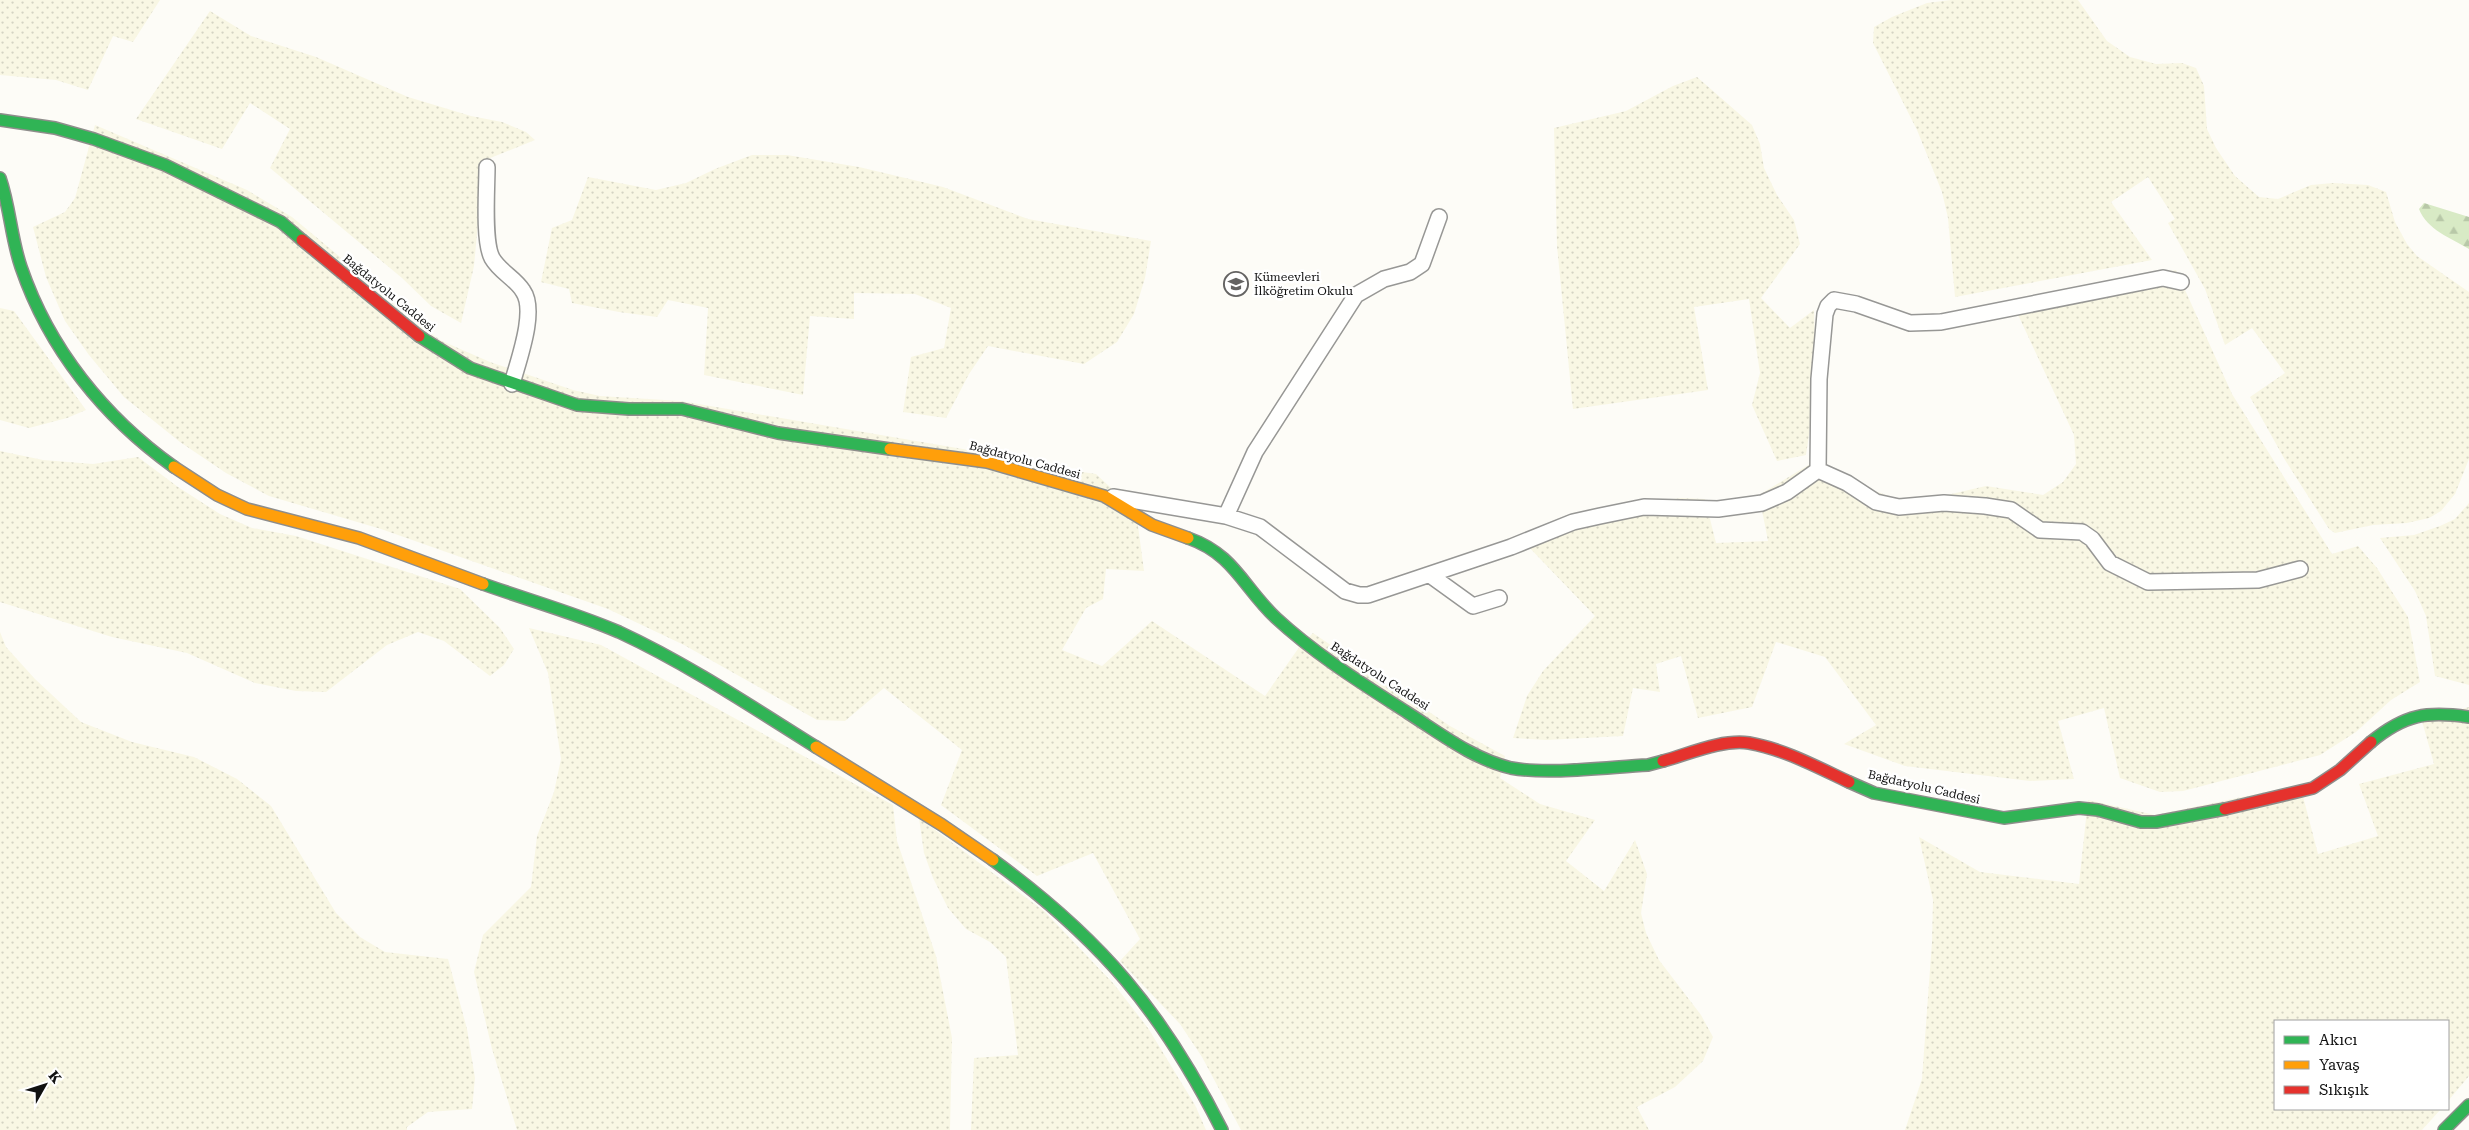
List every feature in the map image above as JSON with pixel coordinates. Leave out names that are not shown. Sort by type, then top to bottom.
[{"type":"street","name":"Bağdatyolu Caddesi","points":[[0,120],[56,128],[94,139],[165,165],[230,195],[281,222],[413,332],[438,350],[470,368],[512,384],[577,405],[629,409],[682,410],[778,433],[987,462],[1104,496],[1152,525],[1210,548],[1233,566],[1258,599],[1276,618],[1335,666],[1480,759],[1513,768],[1539,770],[1648,765],[1720,745],[1748,743],[1796,757],[1874,793],[1990,816],[2032,815],[2079,808],[2098,810],[2141,822],[2156,822],[2190,817],[2313,788],[2326,782],[2371,744],[2405,720],[2423,714],[2469,717]]},
{"type":"street","points":[[487,167],[488,242],[492,257],[524,292],[528,304],[528,316],[512,384]]},
{"type":"street","points":[[0,178],[8,203],[14,242],[23,272],[54,337],[78,376],[124,427],[154,451],[180,471],[245,508],[321,527],[375,544],[613,630],[655,650],[733,695],[906,800],[940,822],[1053,907],[1103,955],[1131,985],[1163,1028],[1201,1088],[1222,1130]]},
{"type":"street","points":[[1226,516],[1255,452],[1356,295],[1384,279],[1410,272],[1422,264],[1439,217]]},
{"type":"street","points":[[1818,470],[1820,380],[1825,314],[1828,306],[1834,300],[1856,304],[1910,323],[1941,322],[2163,278],[2181,282]]},
{"type":"street","points":[[1104,496],[1226,516],[1260,527],[1345,591],[1359,595],[1368,595],[1510,547],[1573,522],[1644,507],[1718,509],[1762,503],[1787,492],[1818,470]]},
{"type":"street","points":[[1818,470],[1847,483],[1876,502],[1899,507],[1944,503],[1985,506],[2011,510],[2040,530],[2082,532],[2092,540],[2110,563],[2148,582],[2258,580],[2300,569]]},
{"type":"street","points":[[1430,575],[1474,606],[1499,598]]},
{"type":"street","points":[[2444,1130],[2469,1105]]},
{"type":"shaded area","points":[[0,0],[160,0],[133,42],[113,36],[88,90],[56,80],[0,75]]},
{"type":"shaded area","points":[[1951,0],[2078,0],[2107,41],[2130,57],[2156,64],[2182,63],[2196,68],[2204,86],[2207,129],[2216,148],[2235,176],[2259,197],[2278,199],[2311,185],[2333,183],[2368,185],[2386,192],[2395,222],[2407,244],[2417,256],[2469,292],[2469,459],[2455,494],[2441,511],[2429,518],[2407,523],[2373,525],[2335,533],[2329,529],[2285,460],[2250,397],[2285,373],[2252,328],[2225,345],[2205,289],[2168,223],[2175,219],[2148,177],[2111,202],[2152,260],[1955,297],[1948,218],[1942,192],[1917,130],[1873,43],[1874,27],[1892,17],[1927,3]]},
{"type":"shaded area","points":[[210,11],[251,36],[316,57],[408,97],[471,116],[502,122],[526,132],[535,140],[488,159],[480,201],[474,266],[461,323],[431,306],[402,278],[270,168],[290,129],[250,103],[222,149],[136,119]]},
{"type":"shaded area","points":[[1697,77],[1752,125],[1760,144],[1764,168],[1777,195],[1794,220],[1800,244],[1761,298],[1790,328],[1814,310],[1816,387],[1806,455],[1777,461],[1752,405],[1760,373],[1749,299],[1694,307],[1708,390],[1573,409],[1557,246],[1554,128],[1626,111],[1673,86]]},
{"type":"shaded area","points":[[95,125],[247,190],[292,217],[375,286],[407,317],[442,341],[490,362],[573,390],[600,396],[681,401],[963,449],[1022,463],[1096,474],[1136,511],[1144,571],[1106,569],[1103,599],[1086,608],[1062,650],[1102,666],[1152,621],[1265,696],[1300,646],[1313,633],[1450,726],[1505,756],[1500,778],[1540,804],[1595,820],[1566,861],[1604,891],[1635,840],[1647,874],[1641,913],[1646,933],[1659,960],[1701,1015],[1713,1037],[1703,1061],[1675,1087],[1637,1107],[1649,1130],[1241,1130],[1202,1057],[1180,1024],[1120,961],[1140,939],[1093,853],[1037,876],[941,805],[962,750],[884,688],[845,721],[817,720],[684,645],[608,609],[381,529],[269,496],[226,473],[180,442],[124,397],[89,355],[65,321],[46,277],[33,227],[65,212],[75,198]]},
{"type":"shaded area","points":[[752,155],[787,155],[859,167],[943,187],[1028,219],[1151,241],[1145,278],[1134,314],[1117,342],[1084,364],[988,346],[969,374],[946,418],[903,412],[911,357],[944,348],[951,308],[915,294],[854,293],[854,319],[810,316],[803,395],[704,375],[708,308],[668,300],[657,317],[619,312],[572,303],[569,289],[541,282],[552,228],[572,220],[588,177],[656,190],[686,183],[715,169]]},
{"type":"shaded area","points":[[2176,270],[2232,394],[2332,554],[2358,546],[2377,568],[2408,617],[2420,682],[2391,700],[2356,732],[2320,755],[2183,791],[2160,792],[2120,778],[2104,708],[2058,721],[2074,779],[2030,781],[1905,766],[1844,744],[1876,725],[1825,657],[1776,642],[1752,707],[1698,718],[1681,656],[1656,664],[1660,692],[1633,688],[1623,736],[1546,740],[1513,738],[1527,696],[1543,671],[1595,616],[1523,541],[1628,505],[1681,498],[1705,499],[1716,543],[1768,541],[1759,495],[1815,461],[1857,485],[1898,499],[1934,498],[1986,486],[2043,495],[2063,482],[2076,464],[2074,435],[2013,304],[2073,288]]},
{"type":"shaded area","points":[[0,308],[14,311],[86,410],[67,418],[29,428],[0,420]]},
{"type":"shaded area","points":[[0,451],[43,460],[93,464],[138,457],[178,487],[220,514],[252,528],[296,536],[460,589],[500,628],[514,649],[504,665],[490,676],[444,641],[418,632],[387,645],[326,692],[296,691],[255,683],[187,653],[112,637],[0,602]]},
{"type":"shaded area","points":[[2469,503],[2469,685],[2435,676],[2426,616],[2415,591],[2380,538],[2414,535],[2440,526],[2455,519]]},
{"type":"shaded area","points":[[529,628],[601,645],[893,805],[897,841],[936,956],[952,1038],[950,1130],[517,1130],[492,1049],[474,972],[483,935],[531,887],[537,836],[554,792],[561,759],[548,673]]},
{"type":"shaded area","points":[[0,632],[6,647],[35,679],[81,722],[132,742],[194,757],[237,779],[271,806],[336,913],[360,937],[385,952],[448,959],[467,1029],[475,1078],[472,1109],[428,1112],[407,1127],[407,1130],[0,1130]]},
{"type":"shaded area","points":[[2469,707],[2469,1076],[2449,1100],[2449,1020],[2274,1020],[2274,1110],[2440,1110],[2422,1130],[1905,1130],[1922,1079],[1932,942],[1933,900],[1919,837],[1980,872],[2079,884],[2088,800],[2155,815],[2300,785],[2318,854],[2378,836],[2359,784],[2434,764],[2422,721]]},
{"type":"shaded area","points":[[919,818],[1044,911],[1113,983],[1148,1028],[1195,1105],[1206,1130],[971,1130],[974,1058],[1018,1055],[1006,957],[990,942],[966,929],[948,908],[933,878],[924,853]]},
{"type":"green space","points":[[2424,203],[2469,217],[2469,249],[2440,233],[2428,223],[2419,209]]},
{"type":"traffic: fast","points":[[0,120],[55,128],[94,139],[165,165],[281,222],[302,240]]},
{"type":"traffic: fast","points":[[0,178],[21,267],[47,326],[63,353],[102,403],[124,426],[174,467]]},
{"type":"traffic: fast","points":[[419,336],[470,368],[577,405],[629,409],[682,409],[778,433],[890,449]]},
{"type":"traffic: fast","points":[[1188,538],[1217,553],[1237,572],[1276,618],[1323,657],[1445,737],[1484,759],[1511,768],[1543,771],[1648,765],[1663,761]]},
{"type":"traffic: fast","points":[[483,584],[586,619],[645,644],[719,686],[816,747]]},
{"type":"traffic: fast","points":[[2371,742],[2395,725],[2417,717],[2441,714],[2469,717]]},
{"type":"traffic: fast","points":[[1849,782],[1874,793],[2004,818],[2079,808],[2098,810],[2141,822],[2156,822],[2225,809]]},
{"type":"traffic: fast","points":[[993,860],[1066,919],[1126,980],[1152,1013],[1176,1049],[1222,1130]]},
{"type":"traffic: fast","points":[[2444,1130],[2469,1105]]},
{"type":"traffic: slow","points":[[890,449],[987,462],[1104,496],[1152,525],[1188,538]]},
{"type":"traffic: slow","points":[[174,467],[217,495],[247,509],[359,538],[483,584]]},
{"type":"traffic: slow","points":[[816,747],[942,825],[993,860]]},
{"type":"traffic: jam","points":[[302,240],[419,336]]},
{"type":"traffic: jam","points":[[1663,761],[1716,745],[1738,742],[1749,743],[1788,754],[1849,782]]},
{"type":"traffic: jam","points":[[2225,809],[2313,788],[2340,770],[2371,742]]},
{"type":"place","name":"Kümeevleri İlköğretim Okulu","points":[[1236,284]]}]
